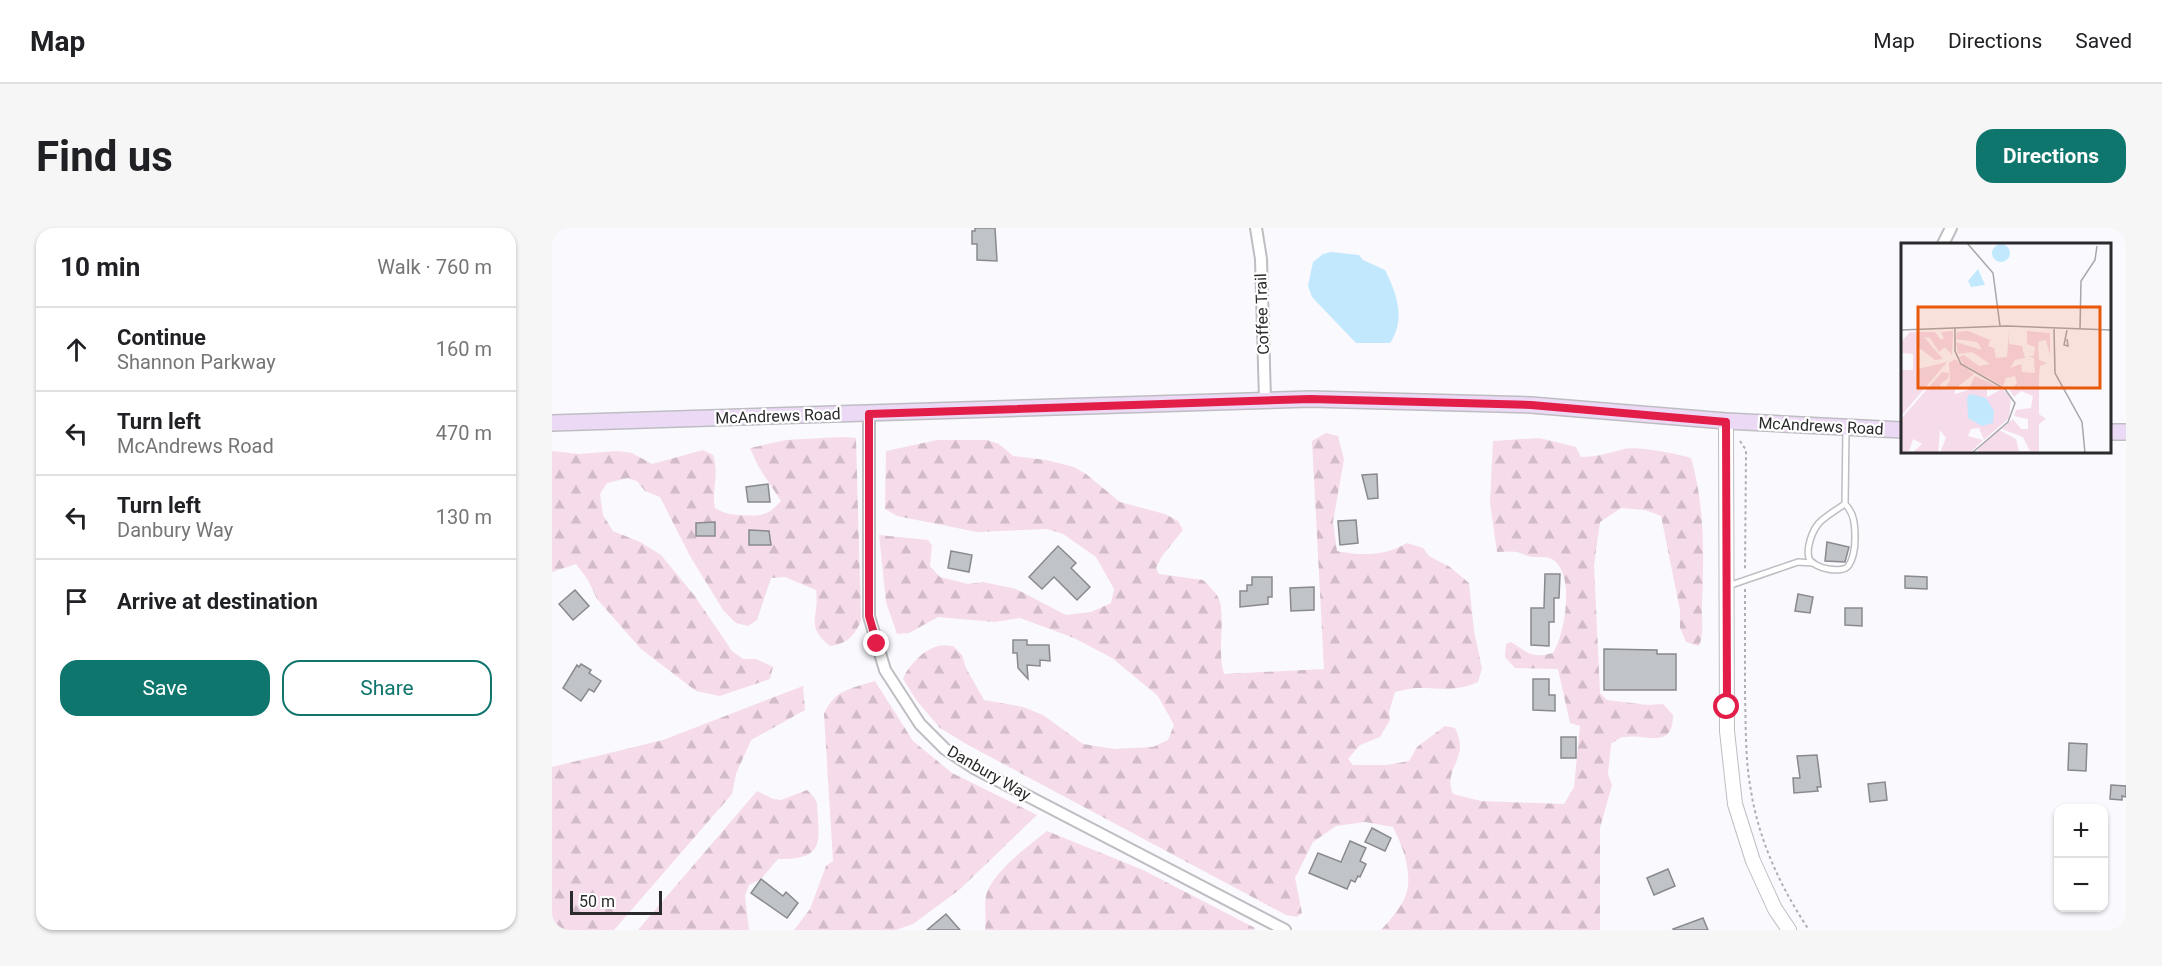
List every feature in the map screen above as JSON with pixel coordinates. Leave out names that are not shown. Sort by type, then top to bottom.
[{"type":"main road","name":"McAndrews Road","points":[[552,423],[1310,399],[1531,405],[1726,422],[1901,430]]},
{"type":"street","name":"Coffee Trail","points":[[1256,228],[1260,259],[1265,400]]},
{"type":"street","points":[[1944,243],[1951,228]]},
{"type":"street","name":"Danbury Way","points":[[869,414],[869,616],[885,670],[920,724],[945,748],[974,768],[1285,930]]},
{"type":"street","points":[[1726,422],[1727,731],[1735,804],[1753,861],[1775,909],[1789,930]]},
{"type":"lane","points":[[1726,587],[1798,562],[1813,563],[1836,570],[1843,570],[1849,566],[1854,549],[1855,524],[1850,509],[1845,504],[1846,427]]},
{"type":"lane","points":[[1813,563],[1809,558],[1809,546],[1813,533],[1818,524],[1845,504]]},
{"type":"path","points":[[1739,441],[1746,450],[1746,751],[1751,792],[1759,827],[1772,863],[1786,893],[1809,930]]},
{"type":"green space","points":[[1326,433],[1338,436],[1344,459],[1333,522],[1337,551],[1355,554],[1382,553],[1407,543],[1423,548],[1429,556],[1450,567],[1469,583],[1474,631],[1482,669],[1478,682],[1462,687],[1417,688],[1395,692],[1389,712],[1390,720],[1380,737],[1360,745],[1348,759],[1353,765],[1387,765],[1409,761],[1417,747],[1445,726],[1455,728],[1460,748],[1451,777],[1453,794],[1481,801],[1564,804],[1574,787],[1580,726],[1570,723],[1558,669],[1515,668],[1505,657],[1506,644],[1511,642],[1535,655],[1553,653],[1564,620],[1566,593],[1562,570],[1554,560],[1516,552],[1497,552],[1490,503],[1493,441],[1539,438],[1576,447],[1581,457],[1598,456],[1630,448],[1691,458],[1699,494],[1703,531],[1702,630],[1699,646],[1686,642],[1680,628],[1680,610],[1661,516],[1645,510],[1621,508],[1600,522],[1594,565],[1600,693],[1607,700],[1648,705],[1663,704],[1673,715],[1672,726],[1663,737],[1622,737],[1611,744],[1608,774],[1612,785],[1600,828],[1600,930],[1381,930],[1403,902],[1408,883],[1407,866],[1403,849],[1393,827],[1365,822],[1336,826],[1313,842],[1295,878],[1302,913],[1297,917],[1286,915],[940,728],[917,701],[903,679],[912,664],[927,651],[938,646],[953,646],[962,655],[966,668],[984,700],[1023,707],[1043,715],[1083,744],[1115,749],[1153,747],[1168,740],[1174,725],[1158,696],[1112,658],[1074,638],[1020,618],[995,622],[938,617],[909,633],[897,634],[886,602],[879,535],[928,540],[932,545],[930,566],[940,577],[968,584],[983,582],[1016,589],[1066,615],[1091,612],[1111,603],[1114,589],[1096,557],[1063,534],[1047,529],[977,532],[897,516],[885,509],[886,451],[937,440],[987,440],[999,444],[1013,456],[1046,460],[1074,467],[1120,502],[1165,514],[1178,521],[1183,530],[1162,556],[1156,568],[1159,574],[1203,580],[1217,596],[1222,620],[1221,656],[1224,674],[1324,669],[1312,441]]},
{"type":"green space","points":[[856,438],[861,621],[849,638],[836,645],[830,646],[817,632],[815,626],[816,590],[785,577],[771,578],[757,620],[748,626],[736,623],[723,610],[690,556],[660,497],[645,491],[637,481],[628,478],[607,483],[600,494],[603,515],[613,531],[640,542],[661,555],[694,595],[732,651],[743,659],[756,659],[773,667],[770,679],[720,696],[696,691],[641,649],[597,599],[588,580],[576,564],[552,572],[552,451],[578,454],[618,451],[632,453],[652,464],[703,450],[713,455],[715,462],[715,508],[731,514],[756,515],[766,513],[781,501],[758,466],[750,448],[786,440]]},
{"type":"green space","points":[[875,681],[913,741],[952,773],[1037,815],[959,890],[913,924],[896,930],[794,930],[810,909],[826,866],[833,861],[824,714],[838,695],[851,688]]},
{"type":"green space","points":[[803,686],[805,710],[751,740],[736,774],[732,794],[614,930],[552,930],[552,767],[663,740]]},
{"type":"green space","points":[[807,790],[817,803],[818,838],[816,846],[805,856],[778,859],[761,879],[749,885],[745,896],[749,930],[638,930],[757,791],[773,799],[781,800]]},
{"type":"green space","points":[[1047,831],[1143,870],[1255,928],[1254,930],[985,930],[986,897],[991,884],[1013,859]]},
{"type":"water","points":[[1331,252],[1359,255],[1363,260],[1385,270],[1396,297],[1399,316],[1395,334],[1390,343],[1356,343],[1312,297],[1308,286],[1313,262],[1323,254]]},
{"type":"building","points":[[975,228],[995,228],[997,261],[977,260],[977,244],[972,244],[972,231],[975,231]]},
{"type":"building","points":[[1377,474],[1378,498],[1368,499],[1362,475]]},
{"type":"building","points":[[768,484],[770,502],[748,502],[746,487]]},
{"type":"building","points":[[1356,520],[1358,543],[1340,545],[1338,521]]},
{"type":"building","points":[[715,522],[715,536],[696,536],[696,523]]},
{"type":"building","points":[[749,530],[769,531],[771,545],[749,545]]},
{"type":"building","points":[[1827,542],[1849,547],[1845,562],[1825,561]]},
{"type":"building","points":[[1058,546],[1076,563],[1071,568],[1090,587],[1077,600],[1054,577],[1042,589],[1029,577]]},
{"type":"building","points":[[951,551],[972,555],[969,572],[948,568]]},
{"type":"building","points":[[1545,574],[1560,574],[1559,598],[1554,598],[1554,622],[1549,622],[1549,646],[1531,645],[1531,608],[1544,608]]},
{"type":"building","points":[[1905,576],[1927,577],[1927,589],[1905,588]]},
{"type":"building","points":[[1252,577],[1272,577],[1272,597],[1268,597],[1268,604],[1240,607],[1240,591],[1247,591],[1247,585],[1252,585]]},
{"type":"building","points":[[1314,587],[1314,610],[1291,611],[1290,588]]},
{"type":"building","points":[[575,590],[589,606],[573,620],[559,604]]},
{"type":"building","points":[[1798,594],[1813,597],[1810,613],[1795,611]]},
{"type":"building","points":[[1845,608],[1862,608],[1862,626],[1845,625]]},
{"type":"building","points":[[1013,640],[1027,640],[1027,645],[1049,645],[1050,661],[1040,660],[1040,666],[1027,665],[1028,679],[1018,668],[1017,653],[1013,653]]},
{"type":"building","points":[[1604,649],[1657,650],[1657,654],[1676,654],[1676,690],[1604,690]]},
{"type":"building","points":[[581,664],[591,670],[589,673],[601,681],[594,692],[589,689],[581,701],[563,688],[577,665],[579,667]]},
{"type":"building","points":[[1533,679],[1549,679],[1549,695],[1555,695],[1555,711],[1533,710]]},
{"type":"building","points":[[1561,737],[1576,737],[1576,758],[1561,758]]},
{"type":"building","points":[[2069,743],[2087,744],[2086,771],[2068,770]]},
{"type":"building","points":[[1817,755],[1821,787],[1817,787],[1818,791],[1794,793],[1793,778],[1800,778],[1797,756]]},
{"type":"building","points":[[1885,782],[1887,800],[1870,802],[1868,784]]},
{"type":"building","points":[[2111,785],[2126,786],[2126,797],[2122,796],[2122,800],[2110,799]]},
{"type":"building","points":[[1372,828],[1391,838],[1385,851],[1365,842]]},
{"type":"building","points":[[1350,841],[1366,848],[1360,861],[1366,864],[1360,877],[1358,876],[1355,882],[1351,880],[1347,889],[1309,873],[1318,853],[1341,862]]},
{"type":"building","points":[[1668,869],[1675,886],[1654,895],[1647,878]]},
{"type":"building","points":[[761,879],[783,896],[786,892],[798,903],[787,918],[751,893]]},
{"type":"building","points":[[946,914],[960,930],[927,930]]},
{"type":"building","points":[[1703,918],[1708,930],[1673,929]]},
{"type":"route","points":[[877,644],[869,616],[869,414],[1310,399],[1531,405],[1726,422],[1727,707]]}]
